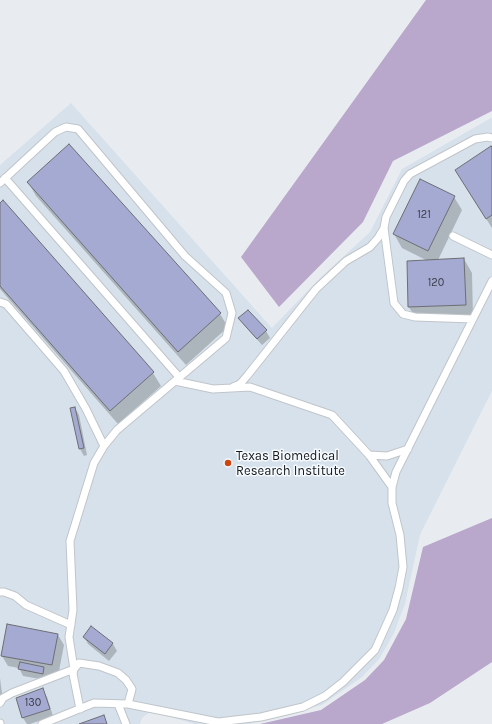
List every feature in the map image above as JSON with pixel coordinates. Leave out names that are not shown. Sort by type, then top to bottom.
[{"type":"lane","points":[[80,709],[72,674],[74,669],[69,637],[73,610],[70,541],[94,463],[104,446],[117,430],[177,379],[226,338],[232,313],[226,293],[186,256],[78,129],[66,127],[55,132],[2,180],[177,379],[213,389],[250,387],[332,415],[369,455],[392,487]]},
{"type":"lane","points":[[473,319],[415,318],[403,314],[394,304],[384,228],[386,217],[404,181],[410,174],[475,139],[488,137],[492,138]]},
{"type":"lane","points":[[229,389],[240,384],[316,289],[346,261],[370,246],[378,238],[384,228]]},
{"type":"lane","points":[[453,236],[492,255]]},
{"type":"lane","points":[[42,724],[94,703],[128,704],[218,722],[261,717],[303,707],[325,696],[344,682],[375,650],[393,610],[399,588],[403,566],[400,534],[392,503],[392,487],[396,472],[492,281]]},
{"type":"lane","points":[[0,302],[6,304],[64,371],[86,409],[104,446]]},
{"type":"lane","points":[[369,455],[387,456],[408,449]]},
{"type":"lane","points":[[0,592],[15,596],[26,605],[70,626]]},
{"type":"lane","points":[[0,703],[3,698],[12,693],[74,669],[79,664],[99,666],[118,673],[126,680],[132,689],[128,704]]},
{"type":"lane","points":[[118,704],[126,724]]},
{"type":"shaded area","points":[[426,0],[492,0],[492,111],[393,161],[363,222],[279,307],[241,257]]},
{"type":"shaded area","name":"Texas Biomedical Research Institute","points":[[71,103],[272,328],[320,278],[370,232],[402,169],[491,118],[492,119],[492,391],[420,535],[405,604],[394,633],[380,658],[362,677],[322,705],[249,724],[194,724],[151,711],[142,718],[140,724],[0,724],[0,165]]},
{"type":"shaded area","points":[[492,518],[492,662],[430,703],[382,724],[260,724],[321,710],[365,680],[384,660],[406,619],[423,547]]},
{"type":"building","points":[[69,144],[221,313],[178,352],[27,182]]},
{"type":"building","points":[[491,146],[492,215],[486,219],[455,170]]},
{"type":"building","points":[[420,179],[455,196],[428,251],[393,234]]},
{"type":"building","points":[[3,200],[154,372],[110,411],[0,286],[0,203]]},
{"type":"building","points":[[464,258],[466,305],[408,307],[407,261]]},
{"type":"building","points":[[248,310],[267,330],[257,339],[238,318]]},
{"type":"building","points":[[75,407],[84,448],[79,449],[70,408]]},
{"type":"building","points":[[7,624],[58,634],[52,665],[1,656]]},
{"type":"building","points":[[91,626],[113,643],[105,654],[83,637]]},
{"type":"building","points":[[20,662],[44,667],[43,674],[18,669]]},
{"type":"building","points":[[43,688],[50,709],[22,718],[16,698]]},
{"type":"building","points":[[104,715],[107,724],[79,724]]},
{"type":"place","name":"Texas Biomedical Research Institute","points":[[228,463]]}]
